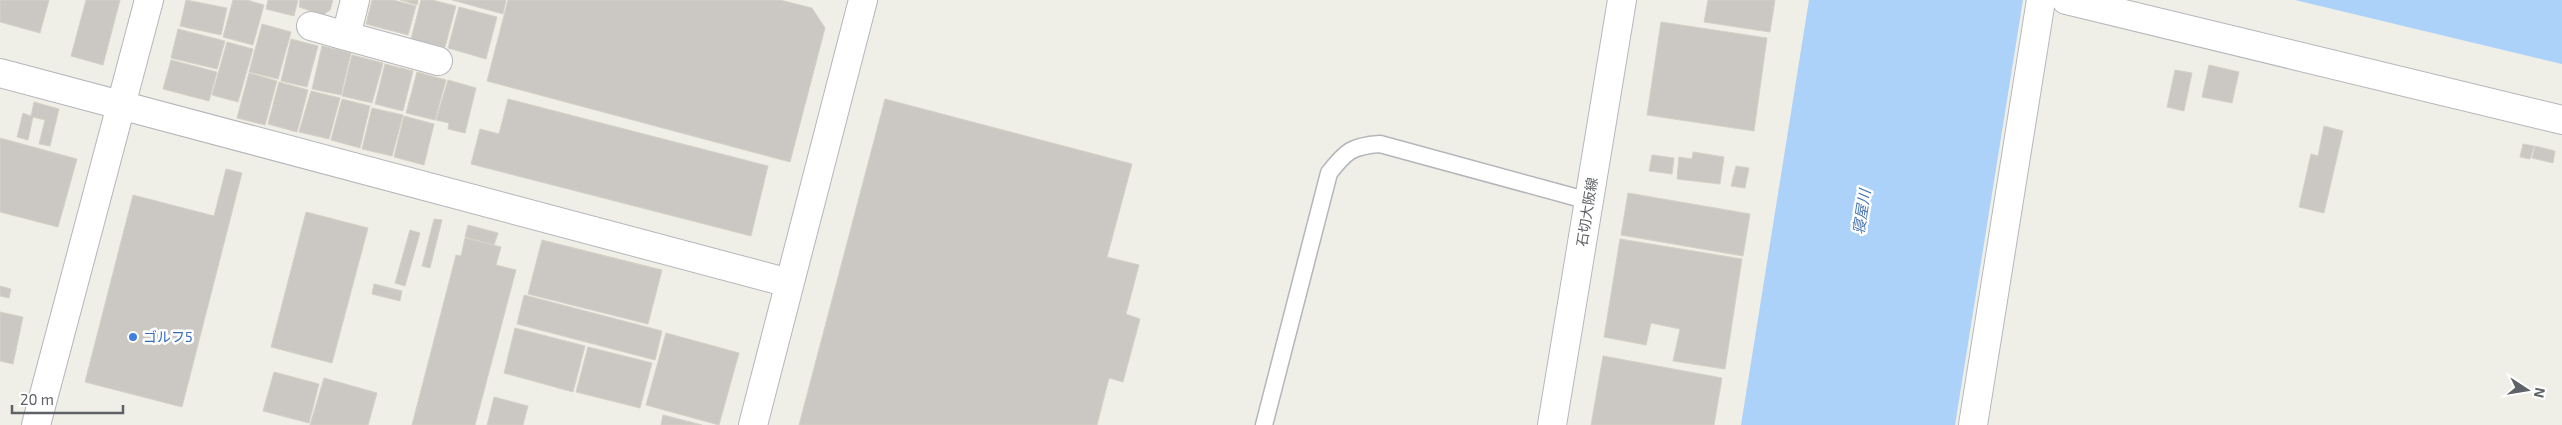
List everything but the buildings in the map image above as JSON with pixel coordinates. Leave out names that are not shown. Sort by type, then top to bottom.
[{"type":"street","points":[[36,425],[149,0]]},
{"type":"street","points":[[346,36],[355,0]]},
{"type":"street","points":[[753,425],[863,0]]},
{"type":"street","name":"石切大阪線","points":[[1552,425],[1622,0]]},
{"type":"street","points":[[1974,425],[2042,0]]},
{"type":"street","points":[[2066,0],[2562,120]]},
{"type":"street","points":[[311,26],[438,61]]},
{"type":"street","points":[[0,73],[790,283]]},
{"type":"lane","points":[[1264,425],[1329,173],[1346,152],[1363,145],[1380,144],[1589,201]]},
{"type":"water","name":"寝屋川","points":[[1809,0],[2023,0],[1955,425],[1741,425]]},
{"type":"water","points":[[2295,0],[2562,0],[2562,64]]},
{"type":"place","name":"ゴルフ5","points":[[133,337]]}]
